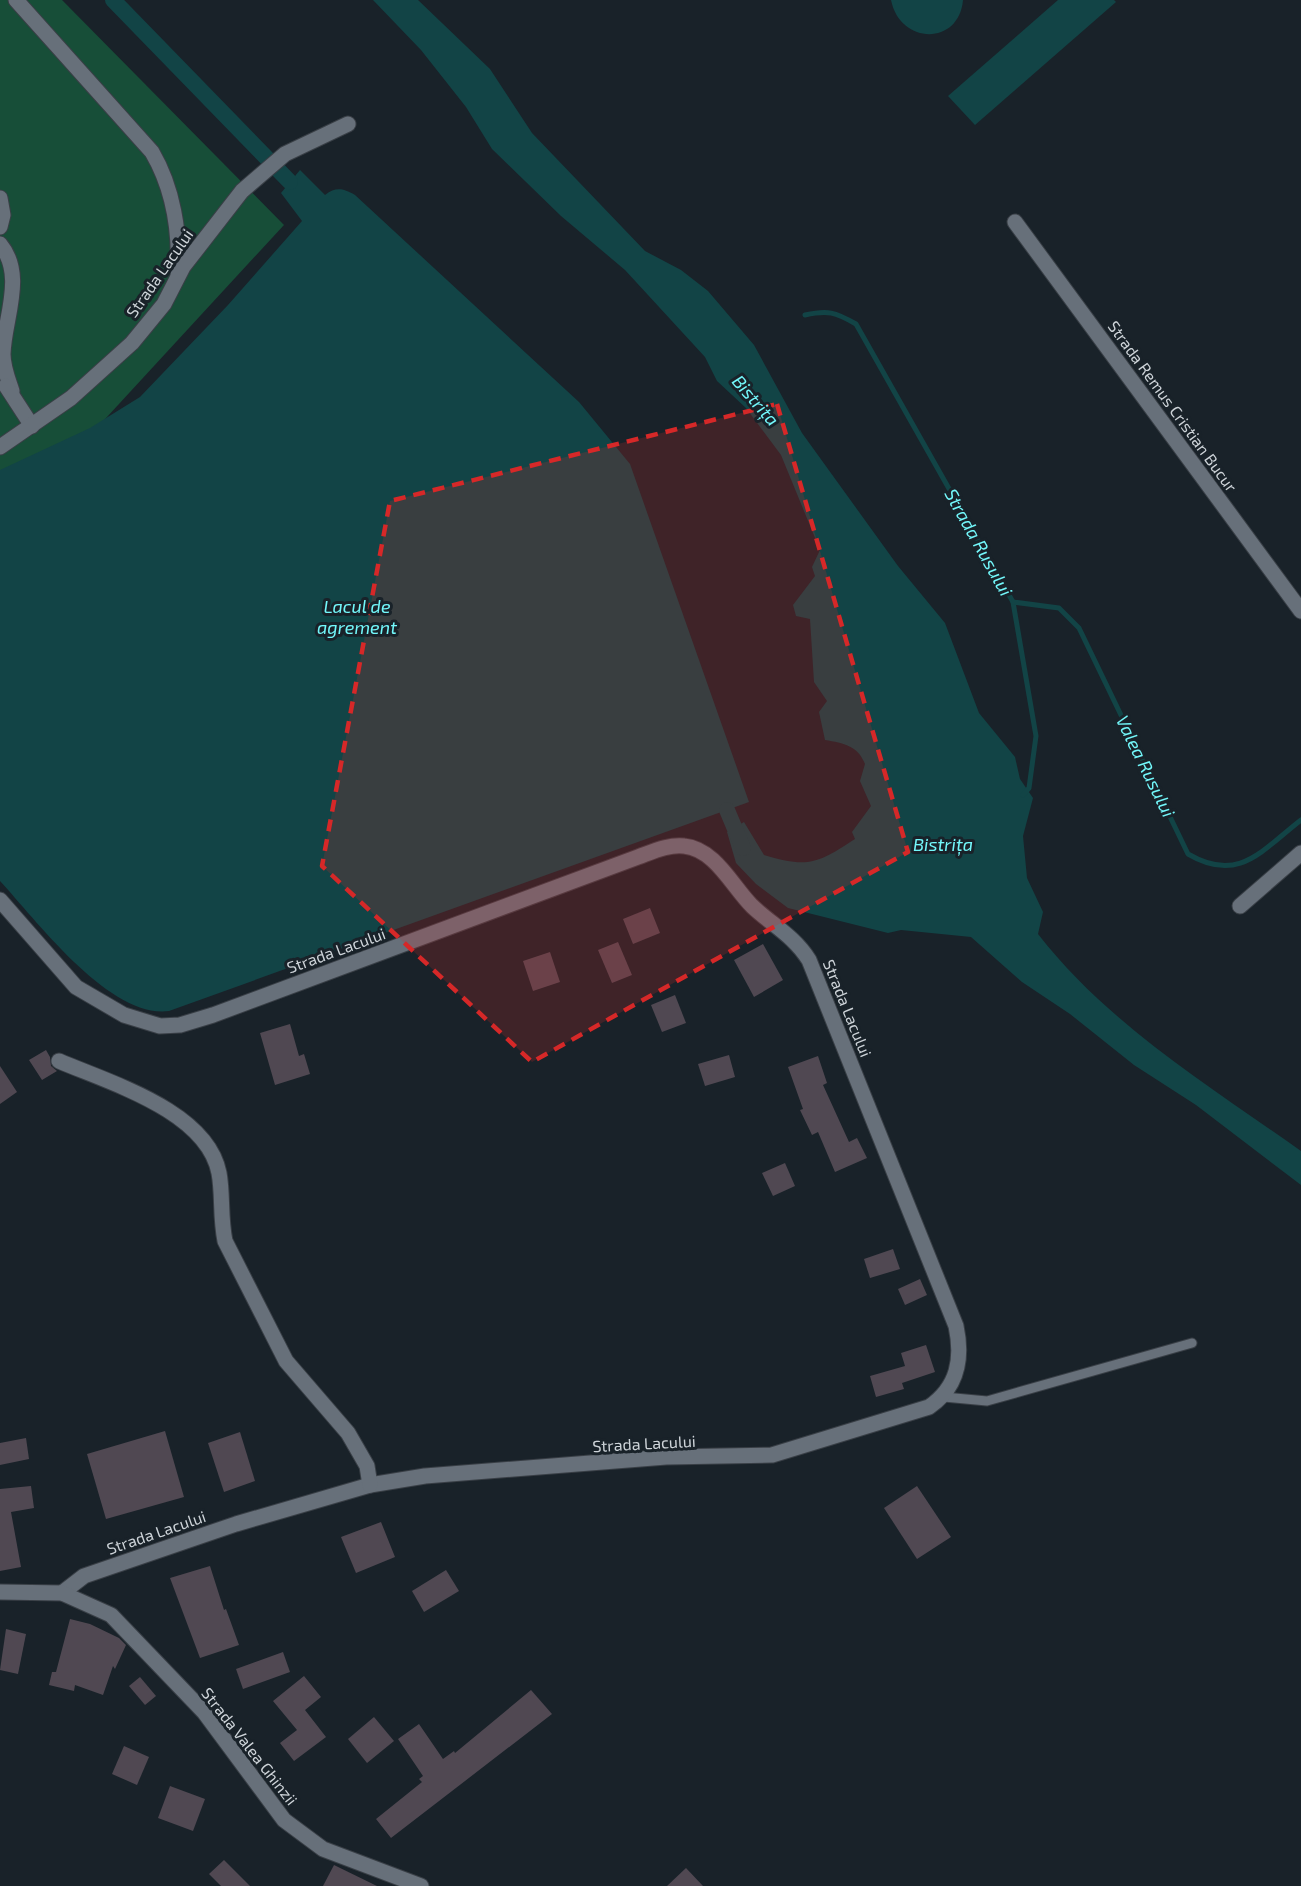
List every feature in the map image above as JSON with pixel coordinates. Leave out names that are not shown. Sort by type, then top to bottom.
[{"type":"street","points":[[16,0],[152,152],[162,170],[178,229],[178,276]]},
{"type":"street","name":"Strada Lacului","points":[[0,447],[71,398],[132,343],[164,303],[178,276],[242,191],[285,154],[348,124]]},
{"type":"street","points":[[0,198],[3,215],[0,227]]},
{"type":"street","name":"Strada Remus Cristian Bucur","points":[[1015,222],[1301,611]]},
{"type":"street","points":[[0,244],[5,250],[12,287],[12,305],[3,356],[12,391]]},
{"type":"street","points":[[0,378],[12,391],[32,426]]},
{"type":"street","name":"Strada Lacului","points":[[0,900],[76,987],[124,1015],[143,1023],[160,1026],[180,1025],[213,1015],[638,856],[683,846],[697,850],[711,858],[752,906],[799,943],[809,960],[956,1326],[959,1341],[956,1378],[944,1397],[916,1412],[772,1455],[666,1457],[425,1476],[370,1485],[236,1524],[84,1576],[62,1593]]},
{"type":"street","points":[[1240,906],[1301,853]]},
{"type":"street","points":[[60,1061],[141,1095],[185,1122],[205,1141],[219,1174],[220,1220],[225,1241],[286,1360],[348,1434],[367,1466],[370,1485]]},
{"type":"street","name":"Strada Valea Ghinzii","points":[[0,1592],[62,1593],[111,1615],[204,1712],[284,1820],[323,1849],[421,1886]]},
{"type":"lane","points":[[944,1397],[987,1401],[1192,1342]]},
{"type":"highlighted area","points":[[777,404],[908,852],[532,1062],[322,866],[390,501]]},
{"type":"shaded area","points":[[0,0],[62,0],[284,225],[95,430],[0,476]]},
{"type":"water","name":"Bistrița","points":[[373,0],[418,0],[490,69],[532,133],[645,251],[681,270],[708,291],[754,345],[802,433],[898,566],[945,623],[979,713],[1015,757],[1020,779],[1033,798],[1023,836],[1027,878],[1043,912],[1038,934],[1096,997],[1127,1025],[1195,1077],[1301,1151],[1301,1185],[1196,1105],[1134,1065],[1070,1014],[1022,982],[971,937],[901,930],[888,933],[788,908],[756,884],[736,863],[727,832],[744,822],[764,855],[791,862],[812,861],[831,854],[855,839],[852,832],[871,806],[860,781],[865,764],[862,758],[849,746],[825,740],[819,712],[827,701],[814,682],[810,619],[796,616],[793,605],[815,576],[812,567],[820,550],[781,455],[746,408],[717,381],[705,357],[625,270],[561,216],[492,149],[466,107],[421,50]]},
{"type":"water","points":[[891,0],[963,0],[959,15],[951,26],[941,32],[929,34],[917,32],[905,25],[897,15]]},
{"type":"water","points":[[1058,0],[1114,0],[1116,2],[975,125],[948,96]]},
{"type":"water","name":"Lacul de agrement","points":[[300,170],[325,195],[339,189],[355,195],[579,402],[630,464],[749,802],[169,1011],[146,1009],[123,1000],[99,984],[76,964],[0,881],[0,470],[90,428],[140,397],[228,305],[302,221],[281,193]]},
{"type":"building","points":[[650,908],[660,933],[633,944],[623,919]]},
{"type":"building","points":[[618,942],[632,975],[612,983],[598,950]]},
{"type":"building","points":[[763,944],[783,980],[754,997],[734,960]]},
{"type":"building","points":[[550,952],[560,982],[533,991],[523,961]]},
{"type":"building","points":[[675,995],[686,1023],[662,1032],[651,1005]]},
{"type":"building","points":[[290,1024],[299,1056],[304,1054],[310,1074],[275,1085],[260,1033]]},
{"type":"building","points":[[46,1050],[51,1066],[57,1071],[42,1080],[29,1060]]},
{"type":"building","points":[[729,1055],[735,1077],[705,1086],[698,1064]]},
{"type":"building","points":[[818,1056],[827,1083],[823,1085],[849,1142],[857,1138],[867,1158],[835,1172],[818,1132],[812,1135],[800,1110],[803,1109],[788,1067]]},
{"type":"building","points":[[0,1066],[17,1092],[0,1104]]},
{"type":"building","points":[[785,1163],[795,1186],[773,1196],[762,1173]]},
{"type":"building","points":[[893,1249],[900,1269],[870,1278],[864,1259]]},
{"type":"building","points":[[920,1279],[927,1295],[905,1305],[898,1289]]},
{"type":"building","points":[[926,1345],[935,1372],[902,1383],[904,1389],[876,1397],[870,1376],[905,1366],[901,1353]]},
{"type":"building","points":[[165,1431],[184,1497],[106,1519],[87,1454]]},
{"type":"building","points":[[240,1432],[255,1481],[224,1492],[208,1443]]},
{"type":"building","points":[[26,1438],[29,1459],[0,1465],[0,1443]]},
{"type":"building","points":[[31,1486],[34,1508],[11,1512],[21,1567],[0,1571],[0,1489]]},
{"type":"building","points":[[917,1486],[951,1537],[917,1559],[884,1508]]},
{"type":"building","points":[[381,1522],[395,1557],[356,1573],[341,1537]]},
{"type":"building","points":[[210,1566],[224,1610],[226,1609],[239,1645],[200,1658],[170,1578]]},
{"type":"building","points":[[446,1570],[459,1591],[424,1612],[412,1591]]},
{"type":"building","points":[[70,1619],[90,1624],[119,1638],[126,1645],[115,1669],[113,1666],[103,1695],[75,1685],[74,1691],[49,1685],[52,1672],[56,1672]]},
{"type":"building","points":[[6,1629],[26,1634],[18,1674],[0,1670]]},
{"type":"building","points":[[283,1652],[290,1672],[243,1689],[236,1669]]},
{"type":"building","points":[[304,1676],[321,1697],[305,1710],[326,1737],[294,1761],[280,1743],[297,1730],[273,1701]]},
{"type":"building","points":[[140,1677],[156,1696],[145,1705],[129,1686]]},
{"type":"building","points":[[531,1690],[552,1714],[391,1838],[376,1819],[422,1782],[419,1779],[423,1776],[398,1739],[419,1724],[443,1759],[454,1751],[455,1753]]},
{"type":"building","points":[[374,1717],[394,1741],[367,1763],[348,1739]]},
{"type":"building","points":[[124,1746],[149,1757],[137,1785],[112,1774]]},
{"type":"building","points":[[170,1786],[205,1799],[193,1831],[158,1818]]},
{"type":"building","points":[[224,1860],[250,1886],[221,1886],[209,1874]]},
{"type":"building","points":[[334,1865],[377,1886],[323,1886]]},
{"type":"building","points":[[686,1868],[703,1886],[667,1886]]},
{"type":"waterway","points":[[113,0],[290,182]]},
{"type":"waterway","name":"Strada Rusului","points":[[805,315],[831,313],[856,324],[1013,602],[1036,736],[1029,788],[1023,795]]},
{"type":"waterway","name":"Valea Rusului","points":[[1013,602],[1059,608],[1079,628],[1188,854],[1222,866],[1236,864],[1249,860],[1262,852],[1301,820]]},
{"type":"waterway","points":[[727,810],[743,848]]}]
